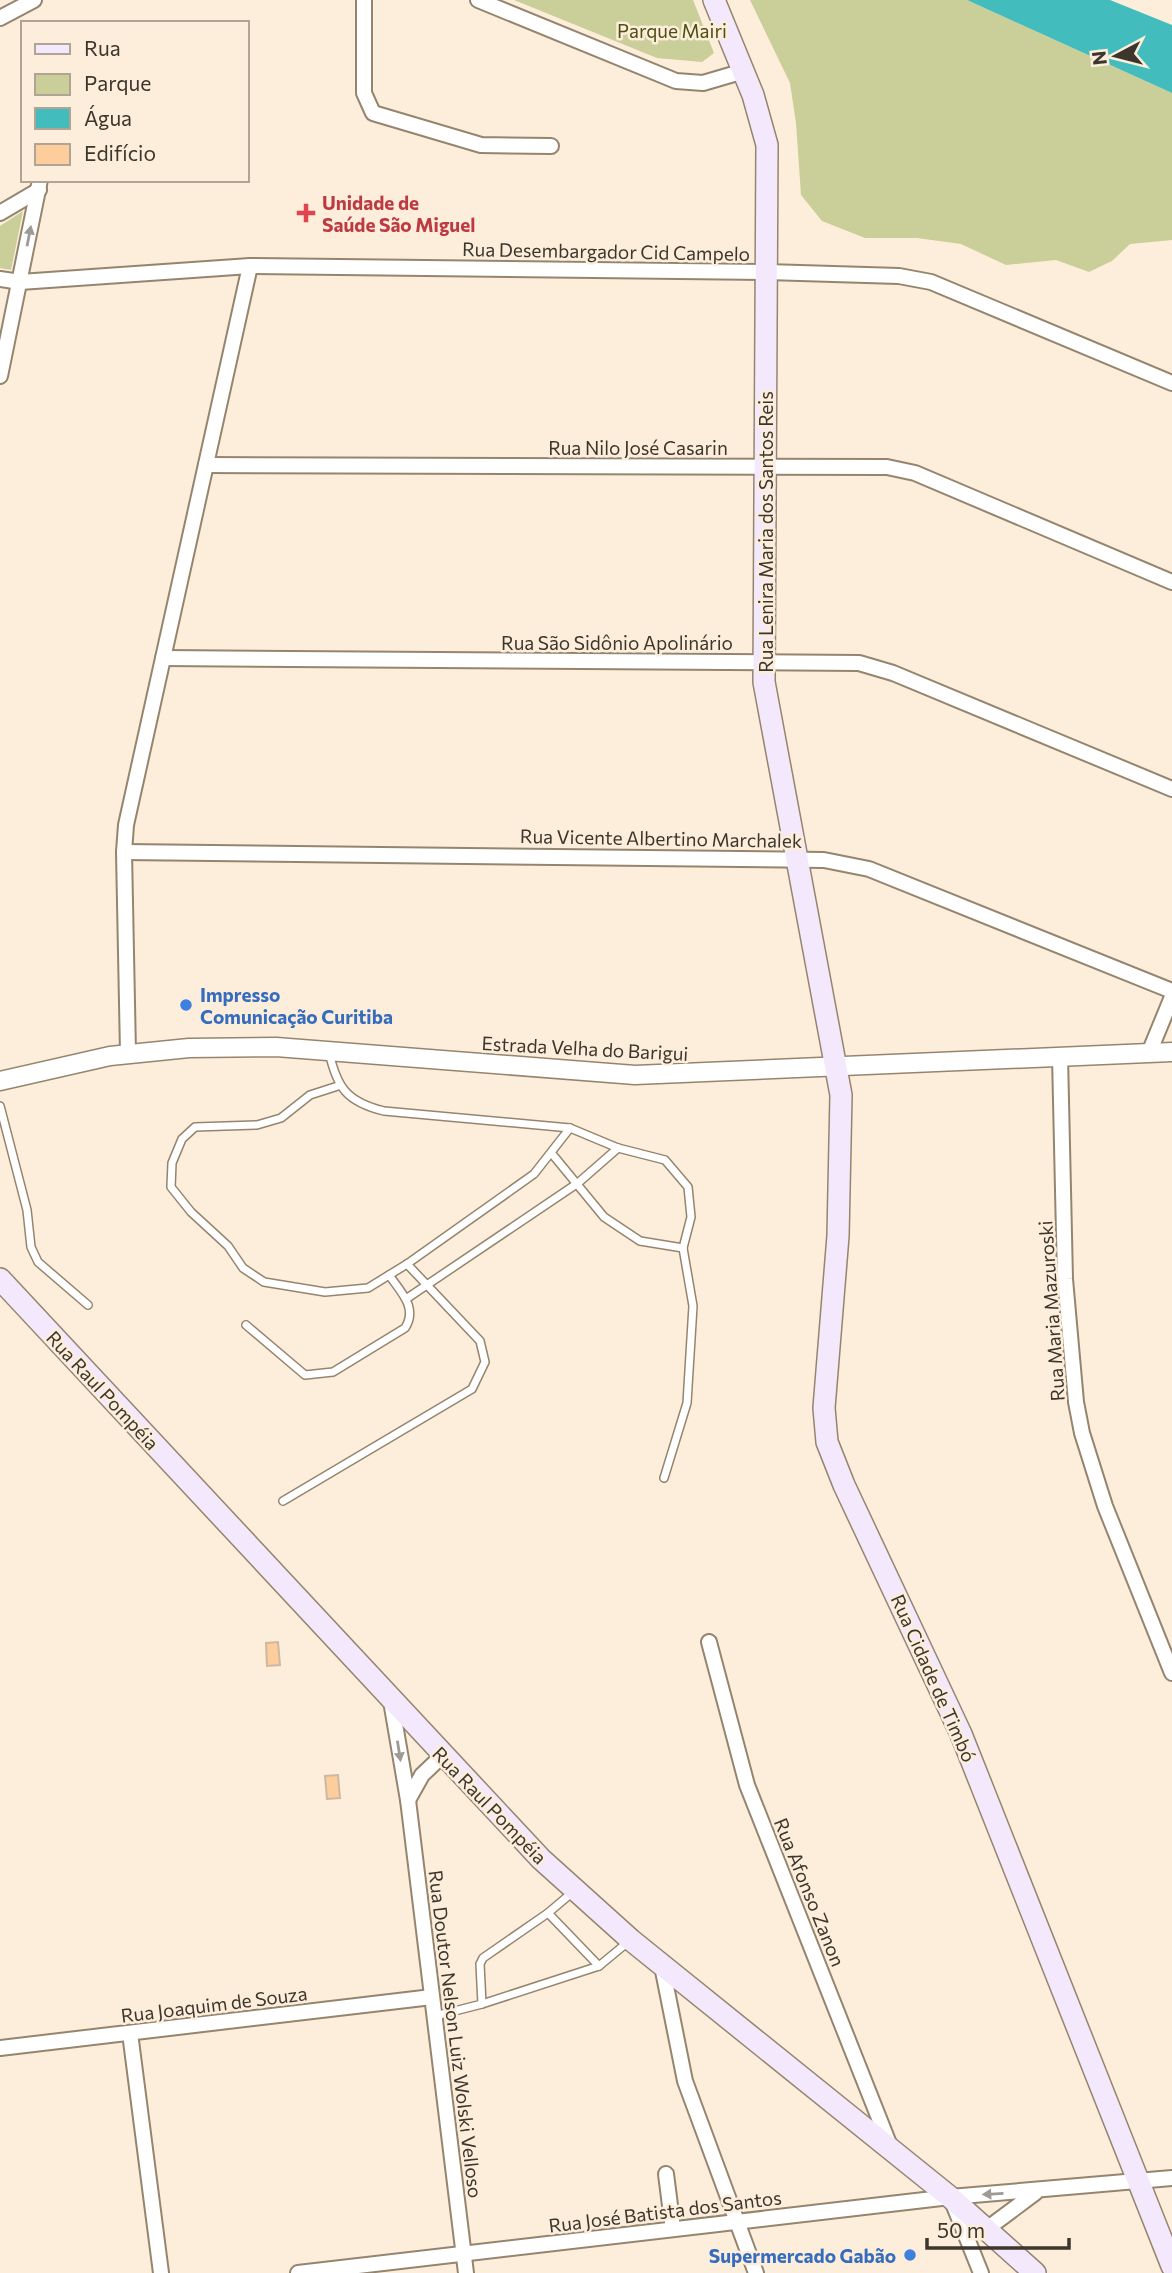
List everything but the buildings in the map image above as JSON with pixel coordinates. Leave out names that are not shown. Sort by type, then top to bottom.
[{"type":"main road","name":"Rua Lenira Maria dos Santos Reis","points":[[714,0],[744,71],[767,145],[766,697],[838,1067]]},
{"type":"main road","name":"Rua Cidade de Timbó","points":[[838,1067],[840,1176],[824,1408],[827,1442],[844,1485],[952,1714],[1172,2266]]},
{"type":"main road","name":"Rua Raul Pompéia","points":[[0,1279],[442,1756],[574,1890],[662,1966],[988,2228],[1035,2273]]},
{"type":"street","points":[[0,18],[34,0]]},
{"type":"street","points":[[363,0],[364,93],[373,113],[481,145],[551,146]]},
{"type":"street","points":[[478,0],[676,81],[703,83],[744,71]]},
{"type":"street","points":[[0,213],[39,185]]},
{"type":"street","points":[[0,376],[39,185]]},
{"type":"street","points":[[128,1053],[124,852],[126,825],[250,266]]},
{"type":"street","name":"Rua Desembargador Cid Campelo","points":[[0,279],[20,282],[250,266],[767,272],[915,278],[1172,383]]},
{"type":"street","name":"Rua Nilo José Casarin","points":[[206,465],[887,467],[915,473],[1172,582]]},
{"type":"street","name":"Rua São Sidônio Apolinário","points":[[163,658],[838,662],[877,667],[1172,789]]},
{"type":"street","name":"Rua Vicente Albertino Marchalek","points":[[124,852],[797,859],[848,863],[869,869],[1172,991]]},
{"type":"street","points":[[1149,1053],[1172,996]]},
{"type":"street","name":"Estrada Velha do Barigui","points":[[0,1081],[128,1053],[226,1047],[329,1051],[635,1075],[1172,1052]]},
{"type":"street","name":"Rua Maria Mazuroski","points":[[1060,1056],[1065,1279],[1076,1402],[1082,1433],[1105,1506],[1172,1673]]},
{"type":"street","name":"Rua Afonso Zanon","points":[[709,1642],[747,1784],[892,2151]]},
{"type":"street","name":"Rua Doutor Nelson Luiz Wolski Velloso","points":[[391,1701],[408,1800],[466,2273]]},
{"type":"street","points":[[408,1800],[422,1775],[442,1756]]},
{"type":"street","points":[[662,1966],[685,2081],[757,2273]]},
{"type":"street","name":"Rua Joaquim de Souza","points":[[0,2048],[432,1997]]},
{"type":"street","points":[[130,2033],[161,2273]]},
{"type":"street","points":[[666,2174],[673,2229]]},
{"type":"street","name":"Rua José Batista dos Santos","points":[[298,2273],[950,2197],[1036,2192],[1172,2178]]},
{"type":"street","points":[[988,2228],[1036,2192]]},
{"type":"street","points":[[950,2197],[981,2273]]},
{"type":"lane","points":[[329,1051],[338,1086],[364,1106],[384,1111],[570,1128],[618,1148],[665,1160],[688,1187],[691,1217],[683,1248],[693,1306],[687,1403],[664,1478]]},
{"type":"lane","points":[[338,1086],[310,1095],[281,1118],[257,1125],[195,1127],[182,1139],[172,1164],[172,1187],[191,1212],[228,1246],[243,1268],[264,1282],[325,1292],[368,1288],[407,1264],[534,1174],[570,1128]]},
{"type":"lane","points":[[0,1106],[27,1210],[31,1247],[38,1262],[88,1305]]},
{"type":"lane","points":[[406,1299],[578,1183],[618,1148]]},
{"type":"lane","points":[[552,1154],[604,1217],[639,1241],[683,1248]]},
{"type":"lane","points":[[283,1501],[472,1389],[485,1362],[480,1341],[407,1264]]},
{"type":"lane","points":[[246,1325],[305,1375],[333,1373],[405,1328],[411,1313],[406,1299],[390,1275]]},
{"type":"lane","points":[[482,2004],[480,1964],[483,1958],[548,1913],[574,1890]]},
{"type":"lane","points":[[548,1913],[599,1966]]},
{"type":"lane","points":[[434,2016],[482,2004],[599,1966],[631,1940]]},
{"type":"green space","name":"Parque Mairi","points":[[514,0],[693,0],[714,53],[702,62],[657,58]]},
{"type":"green space","points":[[750,0],[967,0],[1172,93],[1172,240],[1130,244],[1112,261],[1089,272],[1056,260],[1006,265],[961,244],[917,238],[865,238],[822,221],[801,195],[790,83]]},
{"type":"green space","points":[[23,211],[11,270],[0,268],[0,226]]},
{"type":"water","points":[[967,0],[1110,0],[1172,25],[1172,93]]},
{"type":"place","name":"Unidade de Saúde São Miguel","points":[[306,213]]},
{"type":"place","name":"Impresso Comunicação Curitiba","points":[[186,1005]]},
{"type":"place","name":"Supermercado Gabão","points":[[910,2255]]}]
